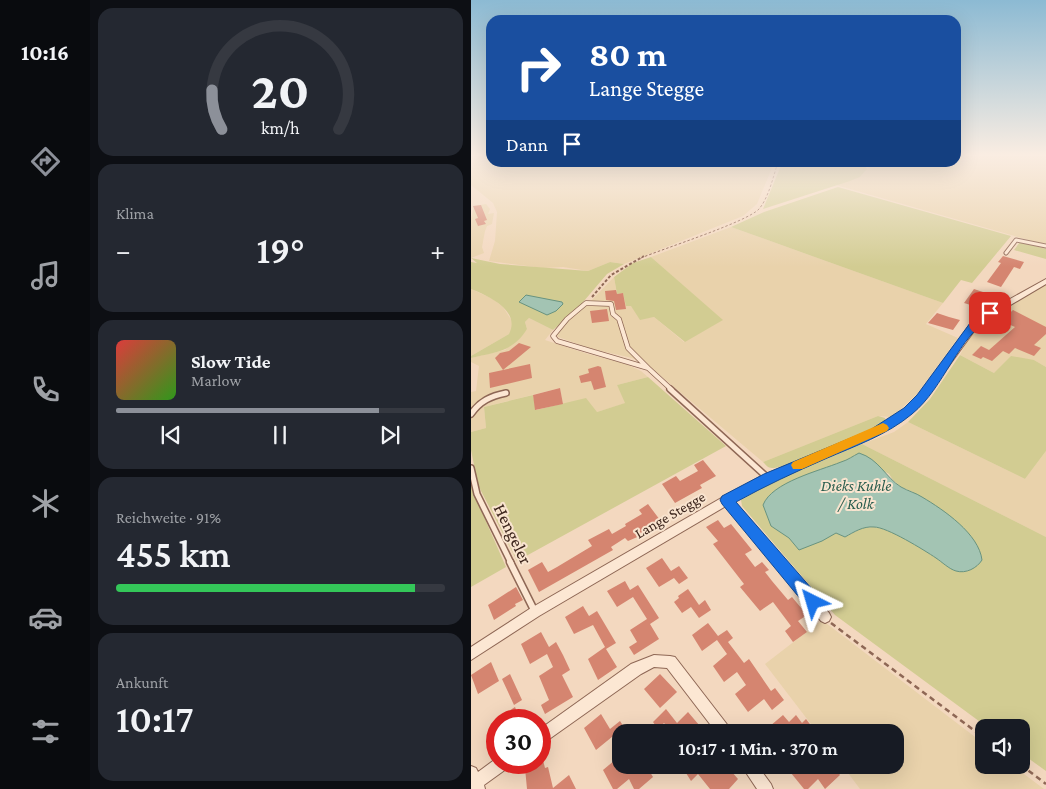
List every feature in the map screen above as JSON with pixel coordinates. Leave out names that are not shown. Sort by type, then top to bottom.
[{"type":"street","name":"Lange Stegge","points":[[471,654],[535,612],[727,500],[768,478],[874,433],[903,414],[921,398],[977,321],[1046,281]]},
{"type":"street","points":[[727,500],[825,617]]},
{"type":"street","points":[[551,729],[636,669],[654,661],[670,662],[718,724]]},
{"type":"street","points":[[475,782],[487,774]]},
{"type":"street","points":[[755,774],[766,789]]},
{"type":"lane","points":[[1006,253],[1015,240],[1046,246]]},
{"type":"lane","points":[[648,368],[554,339],[555,333],[586,303],[611,304],[613,314],[619,319],[628,348],[768,478]]},
{"type":"lane","points":[[471,414],[478,404],[489,397],[506,393]]},
{"type":"lane","name":"Hengeler","points":[[471,468],[477,494],[535,612]]},
{"type":"path","points":[[586,303],[611,275],[630,262],[735,222],[758,210],[767,193]]},
{"type":"path","points":[[825,617],[975,731]]},
{"type":"path","points":[[1030,772],[1046,784]]},
{"type":"shaded area","points":[[481,193],[762,193],[757,204],[743,216],[624,264],[610,262],[588,271],[563,267],[543,268],[489,261],[495,241],[497,212],[493,203]]},
{"type":"shaded area","points":[[770,193],[813,193],[763,209]]},
{"type":"shaded area","points":[[821,193],[859,193],[1011,236],[972,283],[961,280],[943,303],[731,227],[764,212]]},
{"type":"shaded area","points":[[863,193],[1046,193],[1046,245]]},
{"type":"shaded area","points":[[486,204],[490,209],[488,214],[494,213],[492,224],[487,226],[485,231],[482,247],[484,253],[471,258],[471,219],[474,206]]},
{"type":"shaded area","points":[[731,227],[943,303],[926,324],[958,338],[916,395],[892,417],[878,416],[763,462],[649,366],[632,358],[592,349],[558,337],[557,335],[569,320],[589,303],[614,277],[617,294],[623,293],[640,319],[654,317],[684,342],[722,320],[651,257]]},
{"type":"shaded area","points":[[1020,242],[1046,249],[1046,259],[1014,250]]},
{"type":"shaded area","points":[[651,257],[723,320],[685,342],[654,317],[640,320],[631,306],[626,306],[623,293],[617,294],[614,277],[633,263]]},
{"type":"shaded area","points":[[471,258],[500,264],[588,271],[610,262],[624,264],[607,274],[578,308],[553,330],[529,318],[525,322],[527,329],[522,337],[509,347],[471,358],[471,356],[509,334],[512,326],[511,318],[501,306],[494,300],[471,289],[471,262],[477,263]]},
{"type":"shaded area","points":[[1046,284],[1046,367],[1034,360],[994,373],[960,355],[971,334],[980,323]]},
{"type":"shaded area","points":[[471,289],[493,299],[503,307],[512,321],[512,329],[509,334],[471,356]]},
{"type":"shaded area","points":[[529,318],[553,330],[545,340],[626,364],[641,371],[648,377],[617,385],[626,403],[597,412],[563,404],[560,388],[484,407],[486,428],[471,432],[471,392],[476,391],[479,366],[471,362],[471,358],[505,350],[527,329],[525,322]]},
{"type":"shaded area","points":[[960,355],[994,373],[1011,356],[1034,360],[1046,367],[1046,451],[1025,479],[908,422],[930,399]]},
{"type":"shaded area","points":[[648,377],[726,446],[517,561],[478,485],[471,450],[471,432],[486,428],[484,407],[533,395],[536,410],[586,398],[597,412],[625,403],[617,385]]},
{"type":"shaded area","points":[[878,416],[885,418],[885,422],[811,456],[781,467],[768,467],[763,462]]},
{"type":"shaded area","points":[[908,422],[1025,479],[1046,451],[1046,537],[862,444],[894,432]]},
{"type":"shaded area","points":[[862,444],[1046,537],[1046,771],[1030,759],[1030,719],[976,719],[835,615],[742,506],[741,500],[776,479]],"holes":[[[855,455],[889,474],[901,487],[913,492],[956,571],[889,530],[874,527],[862,528],[845,537],[836,533],[799,550],[789,538],[771,526],[763,505],[769,496],[779,488],[845,461]]]},
{"type":"shaded area","points":[[471,483],[506,567],[471,587]]},
{"type":"shaded area","points":[[822,620],[975,737],[975,774],[1024,774],[1044,789],[860,789],[849,774],[904,774],[904,724],[811,724],[765,664]]},
{"type":"water","points":[[526,295],[562,302],[563,304],[556,311],[547,315],[519,302]]},
{"type":"water","name":"Dieks Kuhle / Kolk","points":[[859,453],[877,464],[901,487],[931,502],[959,524],[974,541],[979,550],[982,560],[980,563],[967,571],[956,571],[905,540],[874,527],[862,528],[845,537],[836,533],[799,550],[789,538],[771,526],[763,505],[776,490],[797,478],[844,461]]},
{"type":"building","points":[[481,205],[487,220],[484,221],[486,224],[478,226],[475,219],[478,218],[473,206]]},
{"type":"building","points":[[1003,256],[1024,262],[1020,269],[1014,267],[1001,287],[987,282],[1001,263],[998,262]]},
{"type":"building","points":[[974,289],[986,293],[974,306],[964,303]]},
{"type":"building","points":[[616,290],[617,294],[623,293],[626,309],[616,310],[614,301],[606,300],[605,291]]},
{"type":"building","points":[[607,309],[609,321],[592,323],[590,311]]},
{"type":"building","points":[[1013,310],[1046,327],[1046,334],[1034,345],[1041,348],[1034,356],[1015,348],[1009,354],[1003,351],[992,361],[972,355],[981,346],[989,350],[1015,327],[1001,321]]},
{"type":"building","points":[[937,313],[960,320],[953,330],[928,323]]},
{"type":"building","points":[[519,343],[531,347],[503,370],[495,358],[500,353],[509,351]]},
{"type":"building","points":[[530,364],[532,378],[490,388],[489,373]]},
{"type":"building","points":[[601,367],[606,387],[594,390],[591,381],[581,383],[579,376],[589,373],[588,369]]},
{"type":"building","points":[[560,388],[563,404],[535,410],[533,395]]},
{"type":"building","points":[[703,460],[716,476],[700,485],[702,488],[675,503],[662,484],[676,476],[680,481],[698,471],[694,465]]},
{"type":"building","points":[[648,504],[660,520],[641,533],[642,535],[628,541],[625,538],[611,547],[613,550],[539,592],[528,570],[542,562],[548,572],[592,546],[588,540],[609,529],[612,534],[626,526],[625,524],[642,514],[639,510]]},
{"type":"building","points":[[718,520],[724,528],[731,524],[752,550],[745,554],[755,567],[762,562],[769,570],[765,572],[788,600],[792,597],[807,615],[798,621],[807,632],[793,642],[785,631],[791,626],[773,602],[760,611],[740,587],[744,584],[713,544],[718,541],[706,527]]},
{"type":"building","points":[[662,558],[671,571],[679,566],[688,578],[679,584],[674,578],[659,587],[646,568]]},
{"type":"building","points":[[625,581],[630,590],[638,585],[659,618],[650,624],[659,639],[634,655],[629,647],[637,642],[630,630],[647,619],[633,597],[617,607],[607,591]]},
{"type":"building","points":[[516,587],[523,600],[494,620],[488,605]]},
{"type":"building","points":[[688,589],[699,605],[705,600],[711,610],[699,618],[691,607],[682,613],[674,602],[679,598],[678,596]]},
{"type":"building","points":[[583,606],[589,616],[597,611],[616,643],[606,649],[617,667],[598,680],[588,659],[605,647],[593,625],[574,634],[565,617]]},
{"type":"building","points":[[708,623],[718,636],[727,630],[733,638],[728,642],[744,663],[749,659],[771,691],[775,688],[784,700],[772,710],[764,699],[748,712],[735,694],[746,685],[737,672],[724,682],[713,666],[727,654],[717,640],[702,651],[692,635]]},
{"type":"building","points":[[541,632],[549,647],[556,642],[570,670],[562,675],[573,697],[551,710],[543,709],[541,705],[549,700],[539,676],[553,667],[547,654],[530,664],[521,644]]},
{"type":"building","points":[[491,662],[499,681],[478,694],[471,675]]},
{"type":"building","points":[[510,674],[522,700],[514,705],[502,679]]},
{"type":"building","points":[[660,674],[677,692],[660,708],[644,689]]},
{"type":"building","points":[[666,709],[677,723],[688,712],[698,724],[654,724],[653,722]]},
{"type":"building","points":[[601,714],[610,729],[612,727],[612,737],[596,750],[584,728]]},
{"type":"building","points":[[783,715],[789,722],[796,715],[802,723],[806,719],[810,724],[772,724]]},
{"type":"building","points":[[612,762],[612,774],[651,774],[653,777],[639,789],[634,789],[629,779],[617,789],[613,789],[603,770]]},
{"type":"building","points":[[526,774],[550,774],[553,788],[569,775],[576,789],[527,789]]},
{"type":"building","points":[[687,774],[698,774],[691,781]]},
{"type":"building","points":[[698,774],[734,774],[738,779],[729,789],[710,789]]},
{"type":"building","points":[[792,774],[840,775],[825,789],[818,779],[808,789],[804,789]]},
{"type":"slow traffic","points":[[798,465],[883,428]]},
{"type":"route","points":[[813,602],[727,500],[768,478],[874,433],[909,410],[921,398],[977,321],[990,313]]}]
